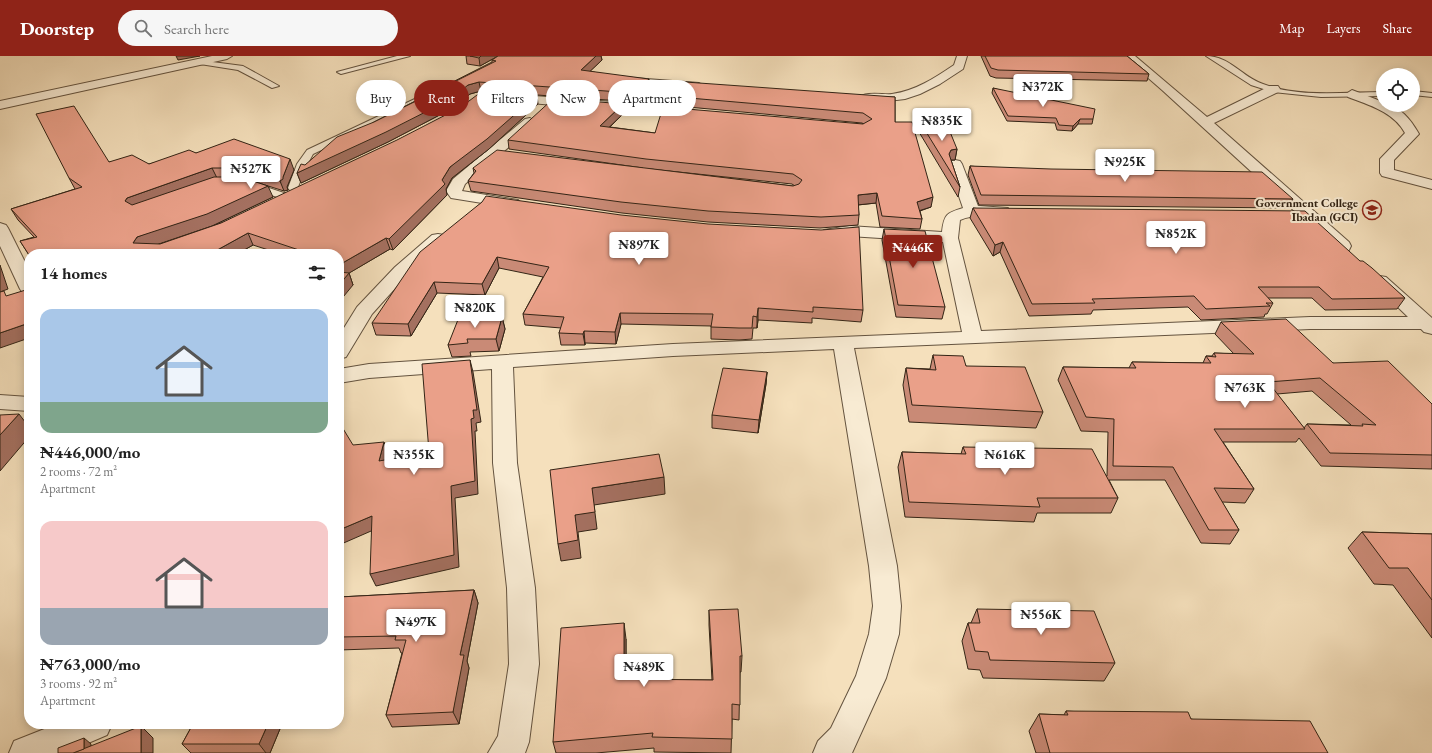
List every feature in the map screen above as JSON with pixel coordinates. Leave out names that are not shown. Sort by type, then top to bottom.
[{"type":"street","points":[[0,105],[227,56]]},
{"type":"street","points":[[856,97],[899,97],[913,94],[928,88],[959,67],[962,56]]},
{"type":"street","points":[[1128,56],[1166,87],[1204,123],[1356,258]]},
{"type":"street","points":[[610,79],[708,88]]},
{"type":"street","points":[[1204,123],[1274,89]]},
{"type":"street","points":[[1352,94],[1393,111],[1410,127],[1412,134],[1387,159],[1387,173],[1432,185]]},
{"type":"street","points":[[600,106],[700,113]]},
{"type":"street","points":[[529,205],[477,206],[456,195],[454,191],[458,182],[503,154],[546,108]]},
{"type":"street","points":[[955,164],[972,211]]},
{"type":"street","points":[[266,207],[311,185]]},
{"type":"street","points":[[973,337],[950,238],[952,218],[959,214],[972,211],[1018,212]]},
{"type":"street","points":[[1286,214],[1309,215]]},
{"type":"street","points":[[0,228],[24,291]]},
{"type":"street","points":[[344,345],[364,311],[401,271],[451,229]]},
{"type":"street","points":[[812,233],[849,231],[950,238]]},
{"type":"street","points":[[1367,269],[1428,326]]},
{"type":"street","points":[[344,375],[369,371],[673,350],[1310,323],[1428,326]]},
{"type":"street","points":[[830,753],[843,739],[871,678],[884,634],[887,606],[883,566],[843,343]]},
{"type":"street","points":[[502,363],[505,463],[521,588],[524,664],[512,742],[505,753]]},
{"type":"street","points":[[0,402],[24,404]]},
{"type":"street","points":[[26,753],[84,729]]},
{"type":"lane","points":[[341,72],[406,56]]},
{"type":"lane","points":[[1210,56],[1219,59],[1244,77],[1261,86],[1274,89],[1292,93],[1376,94]]},
{"type":"lane","points":[[200,62],[240,68],[275,86]]},
{"type":"lane","points":[[1420,93],[1431,94]]},
{"type":"lane","points":[[241,183],[292,195],[295,180],[310,152],[414,103]]},
{"type":"building","points":[[470,56],[481,56],[479,58]]},
{"type":"building","points":[[498,56],[596,56],[581,70],[649,79],[608,80],[608,91],[600,91],[600,80],[546,80],[546,87],[538,86],[538,80],[477,80],[477,83],[469,85],[469,80],[458,80],[496,61],[492,60]]},
{"type":"building","points":[[985,56],[1127,56],[1149,74],[998,70],[991,68]]},
{"type":"building","points":[[696,83],[895,97],[895,122],[912,122],[933,197],[917,202],[922,219],[882,216],[877,193],[858,195],[859,215],[821,217],[708,211],[621,202],[468,181],[476,171],[473,168],[497,150],[793,186],[799,184],[802,180],[793,174],[646,159],[508,140],[534,116],[538,116],[538,113],[546,105],[546,116],[600,116],[600,102],[608,103],[608,116],[610,116],[600,126],[655,133],[660,116],[696,116],[696,110],[863,124],[872,119],[863,113],[696,99]]},
{"type":"building","points":[[993,88],[1095,109],[1093,119],[1080,119],[1073,126],[1059,125],[1056,118],[1008,116]]},
{"type":"building","points":[[477,95],[477,116],[513,116],[487,139],[450,167],[442,180],[445,184],[389,239],[386,238],[344,262],[344,249],[296,249],[248,233],[219,249],[25,249],[20,241],[37,237],[11,209],[82,187],[69,178],[36,114],[74,106],[109,162],[132,155],[149,164],[189,150],[196,153],[234,139],[290,159],[283,179],[280,181],[243,168],[212,168],[127,198],[125,201],[132,205],[214,177],[241,177],[268,186],[207,214],[137,237],[133,243],[160,244],[221,223],[397,140],[444,116],[469,116],[469,101]]},
{"type":"building","points":[[414,102],[414,116],[418,116],[297,173],[301,164],[305,165],[337,137],[386,116],[406,116],[406,106]]},
{"type":"building","points":[[920,122],[946,122],[957,149],[951,150],[949,154],[960,187]]},
{"type":"building","points":[[970,166],[1051,169],[1262,172],[1293,199],[981,195]]},
{"type":"building","points":[[486,196],[621,215],[708,224],[821,230],[859,227],[863,310],[813,307],[813,312],[758,308],[757,317],[753,316],[752,328],[711,327],[713,314],[620,313],[615,332],[584,331],[583,334],[559,333],[564,317],[523,314],[549,267],[497,257],[482,284],[434,282],[408,324],[372,323],[420,252],[482,202]]},
{"type":"building","points":[[973,208],[1305,211],[1360,261],[1363,261],[1372,268],[1405,298],[1332,299],[1319,287],[1258,287],[1273,303],[1266,303],[1270,306],[1206,309],[1194,296],[1092,299],[1095,303],[1032,304],[1003,242],[995,245]]},
{"type":"building","points":[[884,229],[925,231],[945,307],[898,305]]},
{"type":"building","points":[[344,272],[349,273],[344,279]]},
{"type":"building","points":[[4,291],[6,296],[24,291],[24,325],[0,333],[0,292]]},
{"type":"building","points":[[463,307],[464,317],[502,317],[496,339],[467,339],[468,343],[448,345]]},
{"type":"building","points":[[1286,319],[1333,363],[1388,361],[1432,404],[1432,455],[1330,453],[1307,424],[1376,425],[1320,378],[1268,382],[1305,429],[1214,429],[1254,489],[1214,488],[1239,530],[1209,530],[1173,467],[1113,466],[1114,419],[1086,417],[1063,367],[1136,368],[1132,362],[1211,363],[1206,356],[1216,357],[1214,353],[1254,354],[1221,322]]},
{"type":"building","points":[[933,355],[963,356],[966,366],[1025,367],[1043,412],[912,405],[906,368],[936,370]]},
{"type":"building","points":[[470,360],[477,410],[473,410],[474,418],[471,419],[475,481],[451,486],[454,555],[370,574],[372,516],[344,528],[344,430],[353,445],[384,442],[379,461],[429,452],[422,364]]},
{"type":"building","points":[[723,368],[767,372],[759,420],[712,415]]},
{"type":"building","points":[[19,414],[0,435],[0,415]]},
{"type":"building","points":[[963,447],[1092,449],[1118,498],[1037,498],[1040,507],[909,502],[902,452],[966,454]]},
{"type":"building","points":[[659,454],[664,477],[592,488],[595,512],[575,515],[578,540],[558,544],[550,470]]},
{"type":"building","points":[[1362,532],[1432,534],[1432,600],[1408,568],[1389,568]]},
{"type":"building","points":[[474,590],[460,655],[464,655],[453,712],[386,715],[406,640],[395,640],[396,636],[344,637],[344,597]]},
{"type":"building","points":[[738,609],[742,656],[740,656],[740,705],[732,704],[732,739],[652,737],[653,733],[553,742],[561,628],[624,623],[624,679],[713,680],[709,610]]},
{"type":"building","points":[[977,609],[1094,611],[1115,663],[990,660],[988,652],[975,651],[968,623],[980,623]]},
{"type":"building","points":[[1066,711],[1188,712],[1191,719],[1310,721],[1328,753],[1050,753],[1039,714],[1068,715]]},
{"type":"building","points":[[133,729],[141,729],[141,753],[73,753]]},
{"type":"building","points":[[190,729],[266,729],[259,744],[182,744]]},
{"type":"building","points":[[84,738],[84,749],[73,753],[58,753],[58,748]]},
{"type":"place","name":"Government College Ibadan (GCI)","points":[[1372,210]]}]
